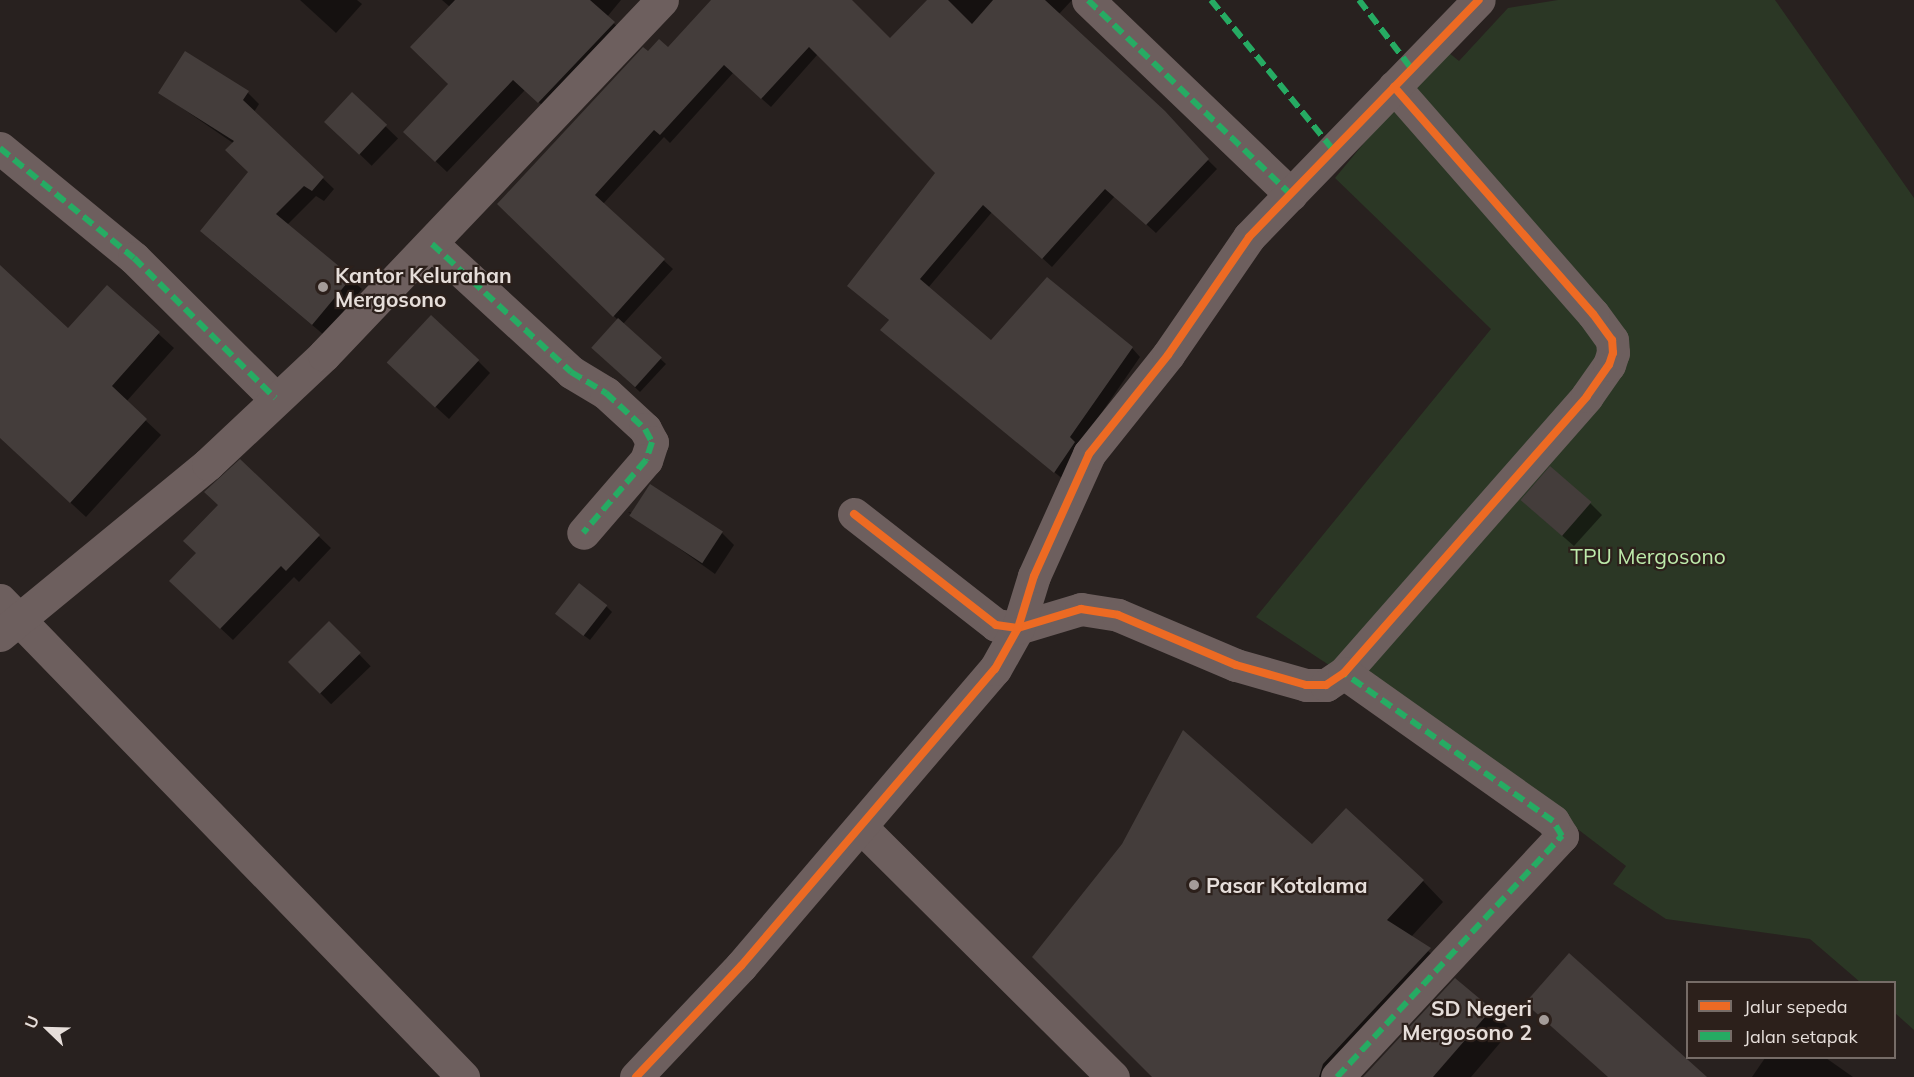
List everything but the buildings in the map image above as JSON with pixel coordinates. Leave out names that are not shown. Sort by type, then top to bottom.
[{"type":"street","points":[[463,1077],[6,617],[208,464],[275,398],[324,355],[662,0]]},
{"type":"street","points":[[1088,0],[1291,195]]},
{"type":"street","points":[[636,1077],[741,966],[966,707],[995,669],[1018,628],[1034,576],[1089,454],[1168,355],[1249,237],[1479,0]]},
{"type":"street","points":[[854,514],[976,612],[996,625],[1018,628],[1081,609],[1118,615],[1236,665],[1306,685],[1326,685],[1344,673],[1587,396],[1609,366],[1613,353],[1612,340],[1593,314],[1394,87]]},
{"type":"street","points":[[0,148],[134,258],[275,398]]},
{"type":"street","points":[[432,244],[572,372],[606,393],[645,429],[652,442],[646,460],[583,533]]},
{"type":"street","points":[[1337,1077],[1562,836],[1553,821],[1344,673]]},
{"type":"street","points":[[861,827],[1103,1074]]},
{"type":"green space","name":"TPU Mergosono","points":[[1558,0],[1775,0],[1914,198],[1914,1030],[1896,1014],[1896,981],[1859,981],[1810,939],[1666,919],[1613,884],[1626,866],[1571,824],[1256,617],[1491,329],[1335,178],[1443,48],[1459,61],[1508,8]]},
{"type":"marked path","points":[[1088,0],[1291,195]]},
{"type":"marked path","points":[[1211,0],[1334,151]]},
{"type":"marked path","points":[[1359,0],[1411,68]]},
{"type":"marked path","points":[[0,148],[134,258],[275,398]]},
{"type":"marked path","points":[[432,244],[571,372],[606,393],[645,429],[652,442],[646,460],[583,533]]},
{"type":"marked path","points":[[1337,1077],[1562,836],[1553,821],[1344,673]]},
{"type":"cycle path","points":[[636,1077],[741,966],[995,669],[1018,628],[1034,576],[1089,454],[1168,355],[1249,237],[1479,0]]},
{"type":"cycle path","points":[[854,514],[996,625],[1018,628],[1081,609],[1118,615],[1236,665],[1306,685],[1326,685],[1344,673],[1587,396],[1609,365],[1613,353],[1612,340],[1593,314],[1394,87]]},
{"type":"place","name":"Kantor Kelurahan Mergosono","points":[[323,287]]},
{"type":"place","name":"Pasar Kotalama","points":[[1194,885]]},
{"type":"place","name":"SD Negeri Mergosono 2","points":[[1544,1020]]}]
